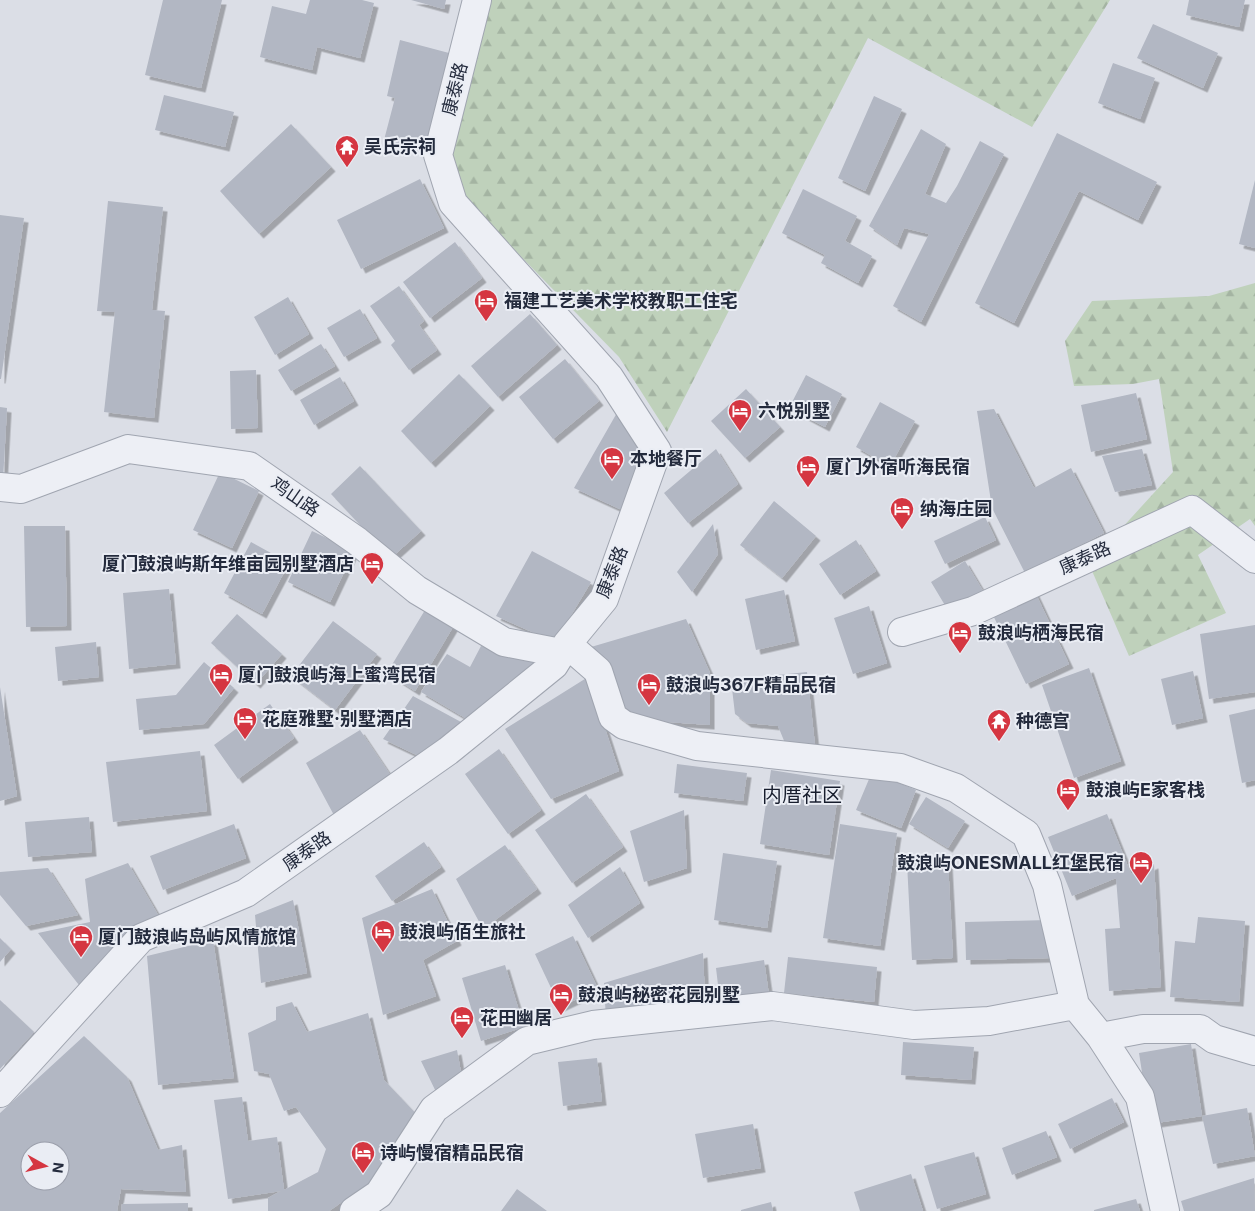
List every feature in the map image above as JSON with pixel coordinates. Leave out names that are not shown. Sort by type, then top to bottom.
[{"type":"street","name":"康泰路","points":[[0,1093],[141,938],[246,893],[448,751],[554,665],[564,648],[604,599],[657,451],[609,377],[453,203],[438,156],[477,0]]},
{"type":"street","name":"鸡山路","points":[[0,487],[21,488],[128,449],[249,466],[358,541],[417,590],[504,642],[564,648]]},
{"type":"street","name":"康泰路","points":[[902,632],[973,611],[1192,510],[1255,559]]},
{"type":"street","points":[[564,648],[598,671],[613,717],[624,725],[697,746],[900,768],[956,788],[1026,834],[1047,885],[1075,1005],[1101,1037],[1140,1097],[1166,1211]]},
{"type":"street","points":[[354,1211],[379,1194],[434,1109],[527,1041],[593,1025],[772,1006],[914,1025],[989,1021],[1075,1005]]},
{"type":"street","points":[[1101,1037],[1143,1029],[1200,1029],[1214,1039],[1255,1051]]},
{"type":"green space","points":[[487,0],[1110,0],[1032,127],[868,38],[667,432],[619,357],[456,190],[446,148]]},
{"type":"green space","points":[[1255,283],[1255,526],[1250,519],[1198,555],[1226,613],[1129,656],[1089,564],[1173,472],[1159,379],[1133,384],[1074,386],[1065,341],[1092,301],[1209,296]]},
{"type":"building","points":[[163,0],[222,0],[201,88],[145,75]]},
{"type":"building","points":[[310,0],[362,0],[374,3],[360,58],[317,47],[312,70],[260,57],[272,6],[306,14]]},
{"type":"building","points":[[411,0],[446,0],[444,9]]},
{"type":"building","points":[[1189,0],[1245,0],[1239,27],[1186,15]]},
{"type":"building","points":[[1153,24],[1218,53],[1203,88],[1137,58]]},
{"type":"building","points":[[400,40],[449,53],[426,149],[384,140],[395,98],[387,96]]},
{"type":"building","points":[[1113,63],[1155,78],[1140,119],[1098,103]]},
{"type":"building","points":[[164,95],[234,112],[225,147],[155,130]]},
{"type":"building","points":[[874,96],[902,109],[865,191],[838,178]]},
{"type":"building","points":[[291,124],[331,167],[259,234],[220,191]]},
{"type":"building","points":[[921,129],[946,144],[925,194],[946,203],[980,141],[1004,154],[921,322],[893,306],[929,234],[904,228],[897,245],[869,226]]},
{"type":"building","points":[[1057,133],[1157,182],[1138,220],[1079,191],[1014,323],[975,303]]},
{"type":"building","points":[[420,179],[444,228],[361,269],[337,220]]},
{"type":"building","points":[[1255,180],[1255,248],[1239,244]]},
{"type":"building","points":[[803,189],[857,216],[845,241],[872,256],[858,283],[821,263],[825,255],[782,233]]},
{"type":"building","points":[[108,201],[163,207],[152,310],[165,311],[154,418],[104,412],[115,312],[97,311]]},
{"type":"building","points":[[0,215],[24,218],[1,379],[0,379]]},
{"type":"building","points":[[455,242],[482,278],[430,318],[403,282]]},
{"type":"building","points":[[399,286],[424,321],[419,325],[437,350],[409,370],[391,345],[395,341],[370,306]]},
{"type":"building","points":[[288,297],[309,334],[275,355],[254,317]]},
{"type":"building","points":[[360,309],[377,338],[344,357],[327,328]]},
{"type":"building","points":[[530,314],[557,345],[498,397],[471,366]]},
{"type":"building","points":[[321,344],[335,366],[291,391],[278,370]]},
{"type":"building","points":[[565,359],[599,401],[553,439],[519,397]]},
{"type":"building","points":[[256,370],[258,428],[231,429],[230,371]]},
{"type":"building","points":[[459,374],[490,406],[431,463],[401,431]]},
{"type":"building","points":[[806,375],[842,394],[825,427],[789,408]]},
{"type":"building","points":[[340,377],[354,401],[314,425],[300,400]]},
{"type":"building","points":[[746,389],[780,427],[745,458],[711,421]]},
{"type":"building","points":[[1136,393],[1147,439],[1091,452],[1081,405]]},
{"type":"building","points":[[880,402],[915,421],[890,466],[856,447]]},
{"type":"building","points":[[0,407],[7,408],[3,480],[0,480]]},
{"type":"building","points":[[994,409],[1034,488],[1071,468],[1104,533],[1025,573],[992,508],[977,411]]},
{"type":"building","points":[[618,411],[645,455],[622,510],[574,488]]},
{"type":"building","points":[[716,449],[738,484],[688,523],[664,493]]},
{"type":"building","points":[[1142,449],[1152,485],[1115,492],[1102,456]]},
{"type":"building","points":[[360,466],[421,531],[391,558],[331,494]]},
{"type":"building","points":[[220,472],[259,491],[232,548],[193,530]]},
{"type":"building","points":[[774,501],[816,536],[782,578],[740,545]]},
{"type":"building","points":[[985,517],[996,540],[945,564],[934,541]]},
{"type":"building","points":[[713,524],[718,554],[692,592],[677,572]]},
{"type":"building","points":[[24,526],[65,526],[67,626],[26,627]]},
{"type":"building","points":[[312,531],[354,551],[330,602],[288,582]]},
{"type":"building","points":[[856,540],[876,571],[840,595],[819,564]]},
{"type":"building","points":[[251,542],[289,563],[262,614],[224,593]]},
{"type":"building","points":[[532,551],[591,582],[555,642],[496,616]]},
{"type":"building","points":[[965,561],[989,601],[955,622],[931,582]]},
{"type":"building","points":[[169,589],[176,664],[129,669],[123,593]]},
{"type":"building","points":[[784,590],[795,641],[756,650],[745,599]]},
{"type":"building","points":[[1034,590],[1069,664],[1026,684],[991,611]]},
{"type":"building","points":[[428,605],[456,622],[415,691],[387,673]]},
{"type":"building","points":[[869,606],[887,663],[853,674],[834,618]]},
{"type":"building","points":[[237,614],[282,654],[256,684],[211,643]]},
{"type":"building","points":[[686,619],[710,673],[710,725],[667,722],[626,712],[591,647]]},
{"type":"building","points":[[333,621],[377,654],[335,710],[291,676]]},
{"type":"building","points":[[1255,625],[1255,692],[1209,699],[1200,634]]},
{"type":"building","points":[[96,642],[99,677],[58,681],[55,647]]},
{"type":"building","points":[[481,646],[545,659],[467,719],[421,692],[447,654],[470,667]]},
{"type":"building","points":[[204,662],[234,688],[204,724],[139,730],[136,699],[176,695]]},
{"type":"building","points":[[1089,668],[1121,761],[1074,778],[1042,685]]},
{"type":"building","points":[[1193,671],[1203,718],[1172,725],[1161,679]]},
{"type":"building","points":[[807,672],[815,745],[787,748],[778,726],[747,723],[735,714],[731,680]]},
{"type":"building","points":[[588,677],[619,771],[551,799],[505,729]]},
{"type":"building","points":[[0,687],[17,796],[0,801]]},
{"type":"building","points":[[413,696],[461,722],[421,757],[383,739]]},
{"type":"building","points":[[270,704],[294,738],[238,779],[214,745]]},
{"type":"building","points":[[1255,709],[1255,780],[1242,783],[1229,715]]},
{"type":"building","points":[[360,730],[393,779],[336,819],[306,763]]},
{"type":"building","points":[[499,749],[541,810],[508,834],[465,774]]},
{"type":"building","points":[[200,751],[207,811],[113,822],[106,762]]},
{"type":"building","points":[[677,764],[747,773],[743,801],[674,793]]},
{"type":"building","name":"内厝社区","points":[[771,770],[840,781],[829,855],[760,844]]},
{"type":"building","points":[[872,772],[916,790],[901,828],[856,810]]},
{"type":"building","points":[[586,794],[623,847],[572,883],[535,830]]},
{"type":"building","points":[[926,797],[965,821],[948,848],[909,824]]},
{"type":"building","points":[[684,810],[687,868],[644,882],[630,831]]},
{"type":"building","points":[[1107,814],[1131,874],[1154,864],[1161,987],[1109,991],[1105,929],[1120,928],[1116,878],[1072,896],[1048,837]]},
{"type":"building","points":[[89,817],[92,852],[28,857],[25,822]]},
{"type":"building","points":[[234,824],[246,858],[163,890],[150,856]]},
{"type":"building","points":[[840,824],[897,833],[880,946],[823,938]]},
{"type":"building","points":[[424,842],[441,867],[392,901],[375,876]]},
{"type":"building","points":[[505,845],[537,889],[483,929],[456,879]]},
{"type":"building","points":[[723,853],[777,861],[767,928],[714,920]]},
{"type":"building","points":[[948,861],[953,958],[912,960],[907,863]]},
{"type":"building","points":[[128,863],[161,920],[126,940],[79,985],[38,933],[90,922],[85,879]]},
{"type":"building","points":[[620,867],[640,903],[588,938],[568,905]]},
{"type":"building","points":[[48,868],[78,915],[26,926],[0,895],[0,872]]},
{"type":"building","points":[[432,889],[457,941],[423,960],[436,996],[383,1015],[362,918]]},
{"type":"building","points":[[293,900],[307,973],[261,983],[255,915]]},
{"type":"building","points":[[1198,917],[1245,921],[1239,1002],[1170,997],[1175,941],[1195,943]]},
{"type":"building","points":[[1049,920],[1050,958],[966,960],[965,922]]},
{"type":"building","points":[[573,936],[598,989],[560,1007],[535,954]]},
{"type":"building","points":[[0,938],[11,949],[0,962]]},
{"type":"building","points":[[213,940],[234,1078],[158,1085],[147,956]]},
{"type":"building","points":[[703,953],[705,998],[606,1019],[604,983]]},
{"type":"building","points":[[788,957],[877,967],[874,1002],[784,993]]},
{"type":"building","points":[[764,960],[769,995],[720,1002],[716,968]]},
{"type":"building","points":[[505,965],[524,1027],[481,1041],[462,978]]},
{"type":"building","points":[[0,1000],[34,1032],[0,1069]]},
{"type":"building","points":[[292,1002],[307,1032],[368,1013],[384,1080],[420,1118],[382,1174],[329,1211],[268,1211],[268,1198],[281,1191],[228,1199],[214,1100],[242,1097],[248,1141],[277,1137],[284,1190],[318,1172],[326,1149],[296,1107],[284,1111],[269,1074],[254,1071],[248,1033],[276,1020],[276,1007]]},
{"type":"building","points":[[84,1036],[127,1077],[158,1150],[182,1145],[186,1192],[121,1189],[117,1211],[0,1211],[0,1113]]},
{"type":"building","points":[[903,1042],[974,1047],[971,1080],[901,1075]]},
{"type":"building","points":[[1191,1044],[1202,1116],[1150,1124],[1139,1053]]},
{"type":"building","points":[[457,1050],[462,1078],[438,1096],[421,1061]]},
{"type":"building","points":[[597,1058],[602,1101],[563,1106],[558,1062]]},
{"type":"building","points":[[1112,1098],[1124,1122],[1070,1149],[1058,1124]]},
{"type":"building","points":[[1247,1108],[1255,1156],[1213,1164],[1202,1116]]},
{"type":"building","points":[[753,1124],[761,1168],[703,1178],[695,1134]]},
{"type":"building","points":[[1046,1131],[1057,1157],[1012,1175],[1002,1148]]},
{"type":"building","points":[[974,1152],[986,1194],[937,1209],[924,1166]]},
{"type":"building","points":[[911,1174],[923,1211],[860,1211],[854,1192]]},
{"type":"building","points":[[1254,1178],[1255,1211],[1184,1211],[1181,1201]]},
{"type":"building","points":[[517,1189],[547,1211],[501,1211]]},
{"type":"building","points":[[1136,1199],[1140,1211],[1094,1211],[1094,1210]]},
{"type":"building","points":[[771,1202],[773,1211],[741,1211],[741,1210]]},
{"type":"building","points":[[188,1203],[188,1211],[121,1211],[122,1204]]},
{"type":"place","name":"吴氏宗祠","points":[[347,168]]},
{"type":"place","name":"福建工艺美术学校教职工住宅","points":[[486,322]]},
{"type":"place","name":"六悦别墅","points":[[740,432]]},
{"type":"place","name":"本地餐厅","points":[[612,480]]},
{"type":"place","name":"厦门外宿听海民宿","points":[[808,488]]},
{"type":"place","name":"纳海庄园","points":[[902,530]]},
{"type":"place","name":"厦门鼓浪屿斯年维亩园别墅酒店","points":[[372,585]]},
{"type":"place","name":"鼓浪屿栖海民宿","points":[[960,654]]},
{"type":"place","name":"厦门鼓浪屿海上蜜湾民宿","points":[[221,696]]},
{"type":"place","name":"鼓浪屿367F精品民宿","points":[[649,706]]},
{"type":"place","name":"花庭雅墅·别墅酒店","points":[[245,740]]},
{"type":"place","name":"种德宫","points":[[999,742]]},
{"type":"place","name":"鼓浪屿E家客栈","points":[[1068,811]]},
{"type":"place","name":"鼓浪屿ONESMALL红堡民宿","points":[[1141,884]]},
{"type":"place","name":"鼓浪屿佰生旅社","points":[[383,953]]},
{"type":"place","name":"厦门鼓浪屿岛屿风情旅馆","points":[[81,958]]},
{"type":"place","name":"鼓浪屿秘密花园别墅","points":[[561,1016]]},
{"type":"place","name":"花田幽居","points":[[462,1039]]},
{"type":"place","name":"诗屿慢宿精品民宿","points":[[363,1174]]},
{"type":"district","name":"内厝社区","points":[[802,795]]}]
